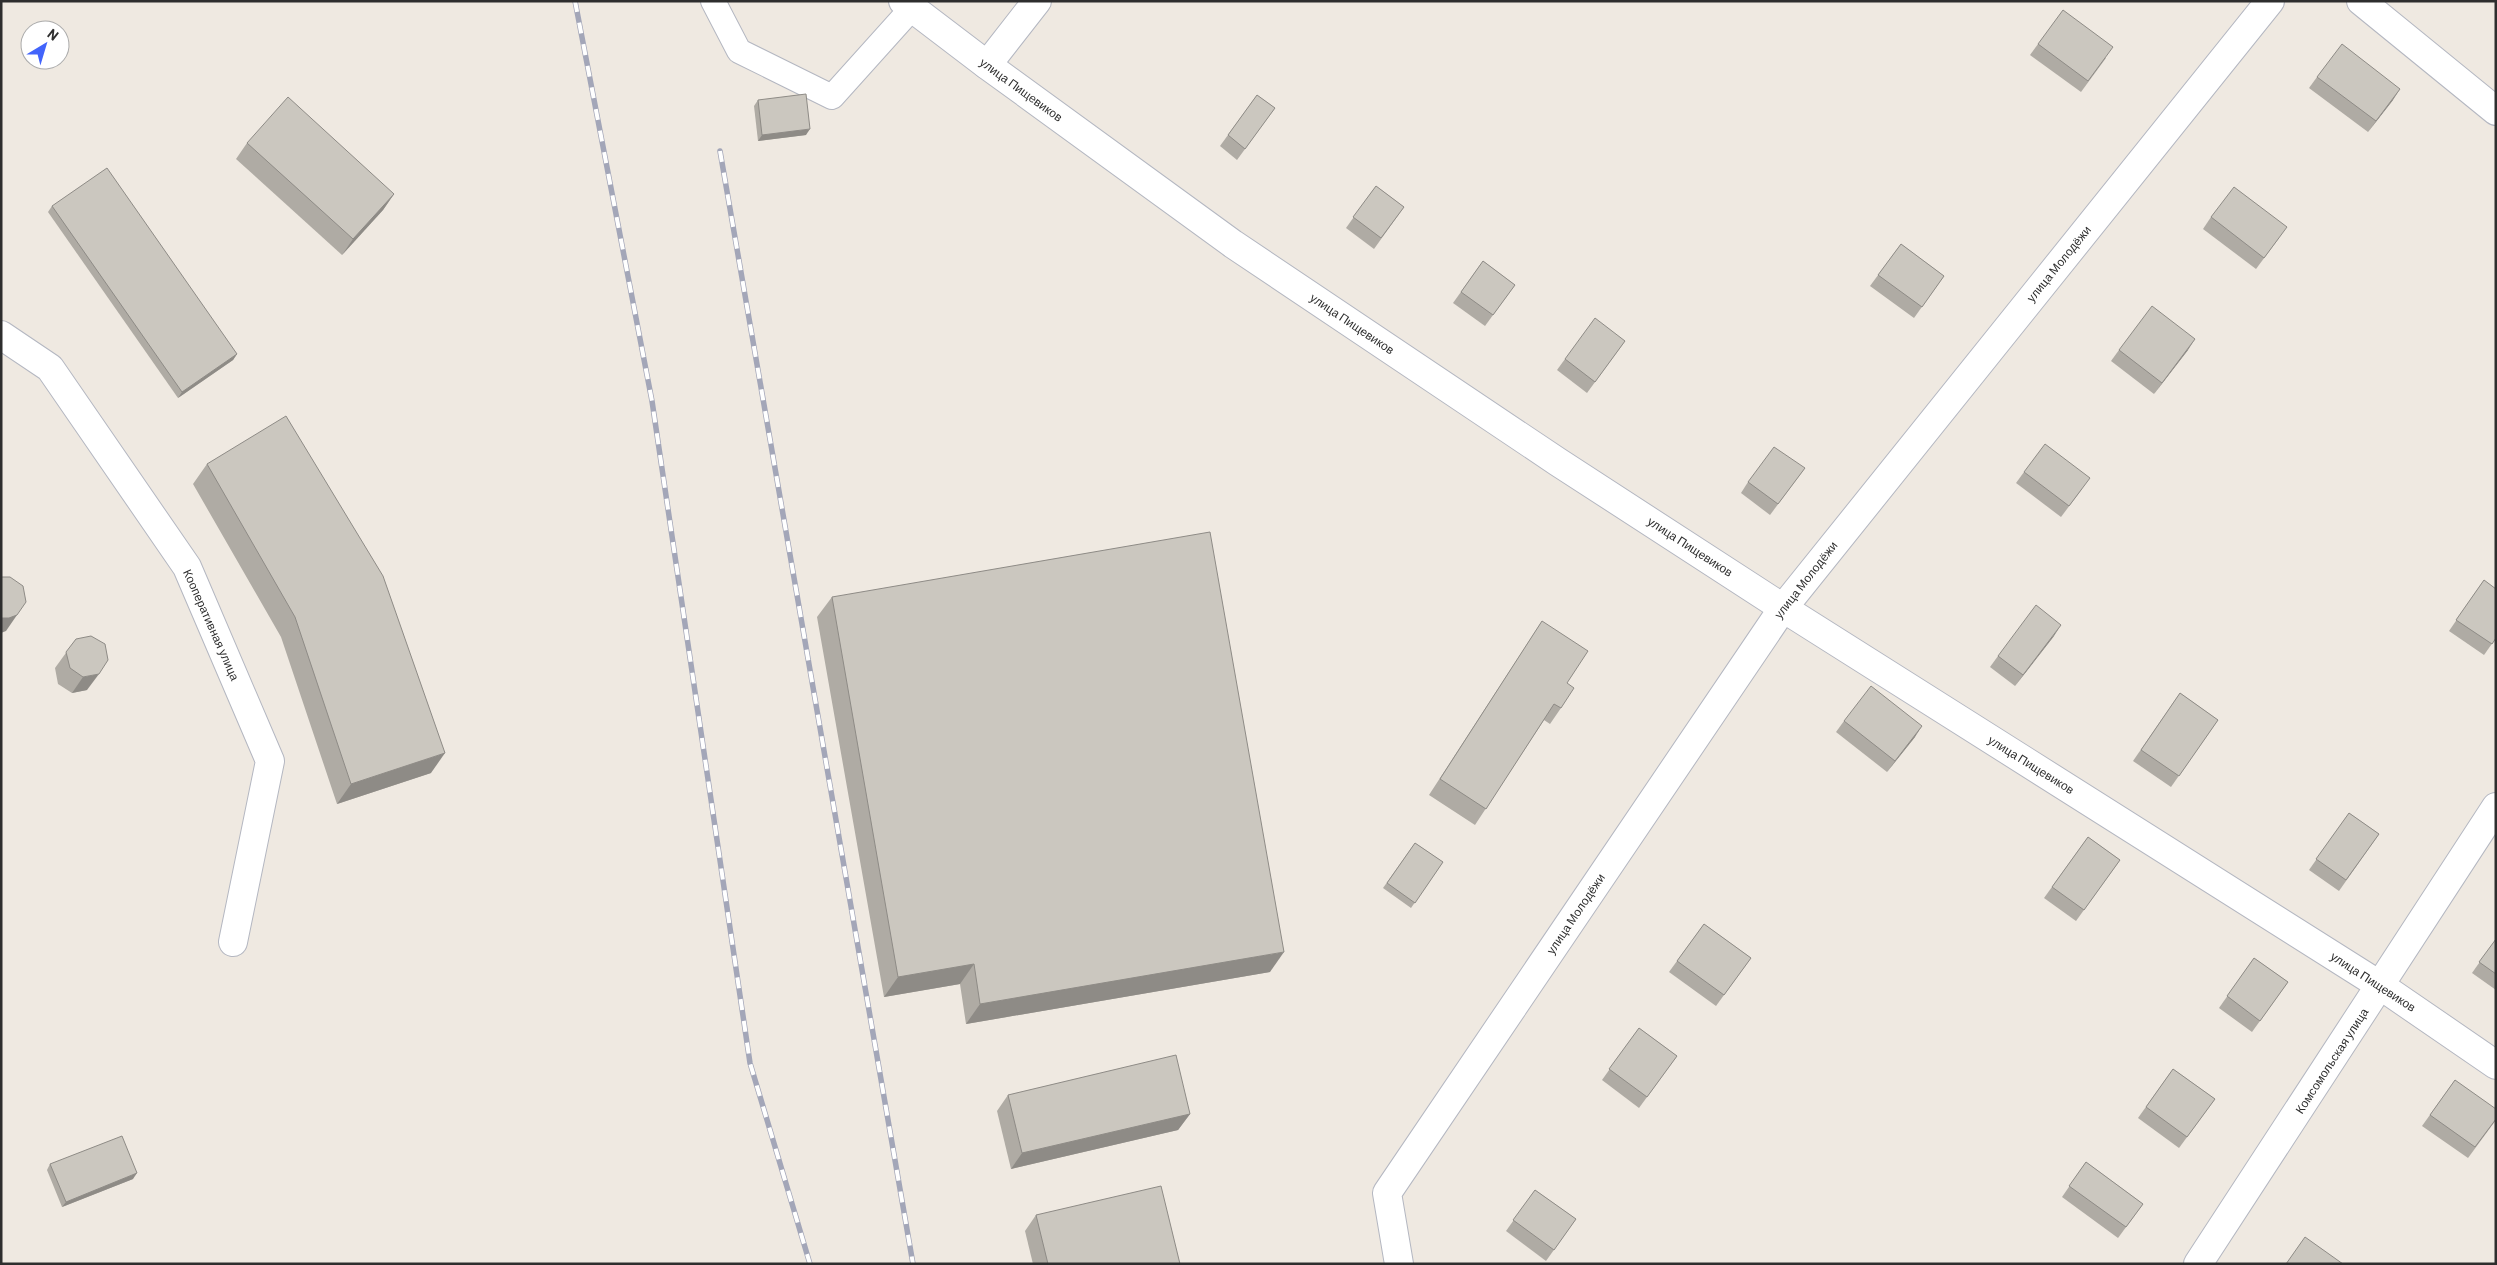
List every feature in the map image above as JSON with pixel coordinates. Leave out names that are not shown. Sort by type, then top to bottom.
[{"type":"street","points":[[986,65],[1037,1]]},
{"type":"street","name":"улица Молодёжи","points":[[1399,1264],[1387,1193],[1783,608],[2270,1]]},
{"type":"street","points":[[2361,1],[2496,111]]},
{"type":"street","name":"улица Пищевиков","points":[[908,5],[986,65],[1233,244],[1558,462],[1783,608],[2381,986],[2496,1065]]},
{"type":"street","name":"Кооперативная улица","points":[[1,334],[50,368],[187,567],[270,761],[233,942]]},
{"type":"street","name":"Комсомольская улица","points":[[2198,1264],[2496,807]]},
{"type":"lane","points":[[713,1],[740,51],[832,97],[908,5]]},
{"type":"building","points":[[2063,10],[2113,47],[2088,81],[2038,44]]},
{"type":"building","points":[[2342,44],[2400,89],[2376,121],[2317,77]]},
{"type":"building","points":[[806,94],[810,129],[762,135],[758,100]]},
{"type":"building","points":[[1257,95],[1275,108],[1245,149],[1228,135]]},
{"type":"building","points":[[288,97],[394,194],[353,239],[247,143]]},
{"type":"building","points":[[107,168],[237,354],[182,392],[52,206]]},
{"type":"building","points":[[1376,186],[1404,207],[1381,238],[1353,217]]},
{"type":"building","points":[[2234,187],[2287,227],[2264,258],[2211,217]]},
{"type":"building","points":[[1901,244],[1944,276],[1922,307],[1878,275]]},
{"type":"building","points":[[1483,261],[1515,285],[1493,315],[1461,292]]},
{"type":"building","points":[[2152,306],[2195,339],[2162,383],[2119,350]]},
{"type":"building","points":[[1595,318],[1625,341],[1595,382],[1565,359]]},
{"type":"building","points":[[286,416],[383,576],[445,753],[351,784],[295,617],[207,464]]},
{"type":"building","points":[[2045,444],[2090,478],[2069,506],[2024,472]]},
{"type":"building","points":[[1774,447],[1805,468],[1778,504],[1748,482]]},
{"type":"building","points":[[1210,532],[1284,952],[980,1004],[974,964],[898,977],[832,597]]},
{"type":"building","points":[[1,577],[10,577],[23,586],[26,602],[17,615],[9,618],[1,618]]},
{"type":"building","points":[[2484,580],[2496,589],[2496,638],[2492,644],[2456,620]]},
{"type":"building","points":[[2036,605],[2061,625],[2023,675],[1998,656]]},
{"type":"building","points":[[1542,621],[1588,651],[1567,683],[1574,688],[1561,708],[1554,704],[1486,809],[1440,779]]},
{"type":"building","points":[[91,636],[105,644],[108,660],[99,674],[83,677],[70,668],[66,652],[76,639]]},
{"type":"building","points":[[1871,686],[1922,726],[1895,761],[1844,721]]},
{"type":"building","points":[[2180,693],[2218,720],[2179,776],[2141,750]]},
{"type":"building","points":[[2349,813],[2379,834],[2346,880],[2316,859]]},
{"type":"building","points":[[2088,837],[2120,860],[2084,910],[2052,887]]},
{"type":"building","points":[[1415,843],[1443,862],[1415,903],[1387,883]]},
{"type":"building","points":[[1704,924],[1751,958],[1724,995],[1677,961]]},
{"type":"building","points":[[2496,939],[2496,974],[2479,962]]},
{"type":"building","points":[[2254,958],[2288,982],[2260,1021],[2227,996]]},
{"type":"building","points":[[1639,1028],[1677,1056],[1647,1097],[1609,1069]]},
{"type":"building","points":[[1176,1055],[1190,1114],[1022,1153],[1008,1095]]},
{"type":"building","points":[[2173,1069],[2215,1099],[2187,1137],[2146,1107]]},
{"type":"building","points":[[2455,1080],[2496,1109],[2496,1119],[2475,1147],[2430,1115]]},
{"type":"building","points":[[122,1136],[137,1173],[66,1202],[50,1164]]},
{"type":"building","points":[[2086,1162],[2143,1204],[2126,1227],[2069,1186]]},
{"type":"building","points":[[1161,1186],[1180,1264],[1048,1264],[1036,1215]]},
{"type":"building","points":[[1535,1190],[1576,1219],[1554,1250],[1513,1220]]},
{"type":"building","points":[[2305,1237],[2343,1264],[2286,1264]]},
{"type":"railway","points":[[575,1],[652,401],[750,1063],[810,1264]]},
{"type":"railway","points":[[720,151],[913,1264]]}]
